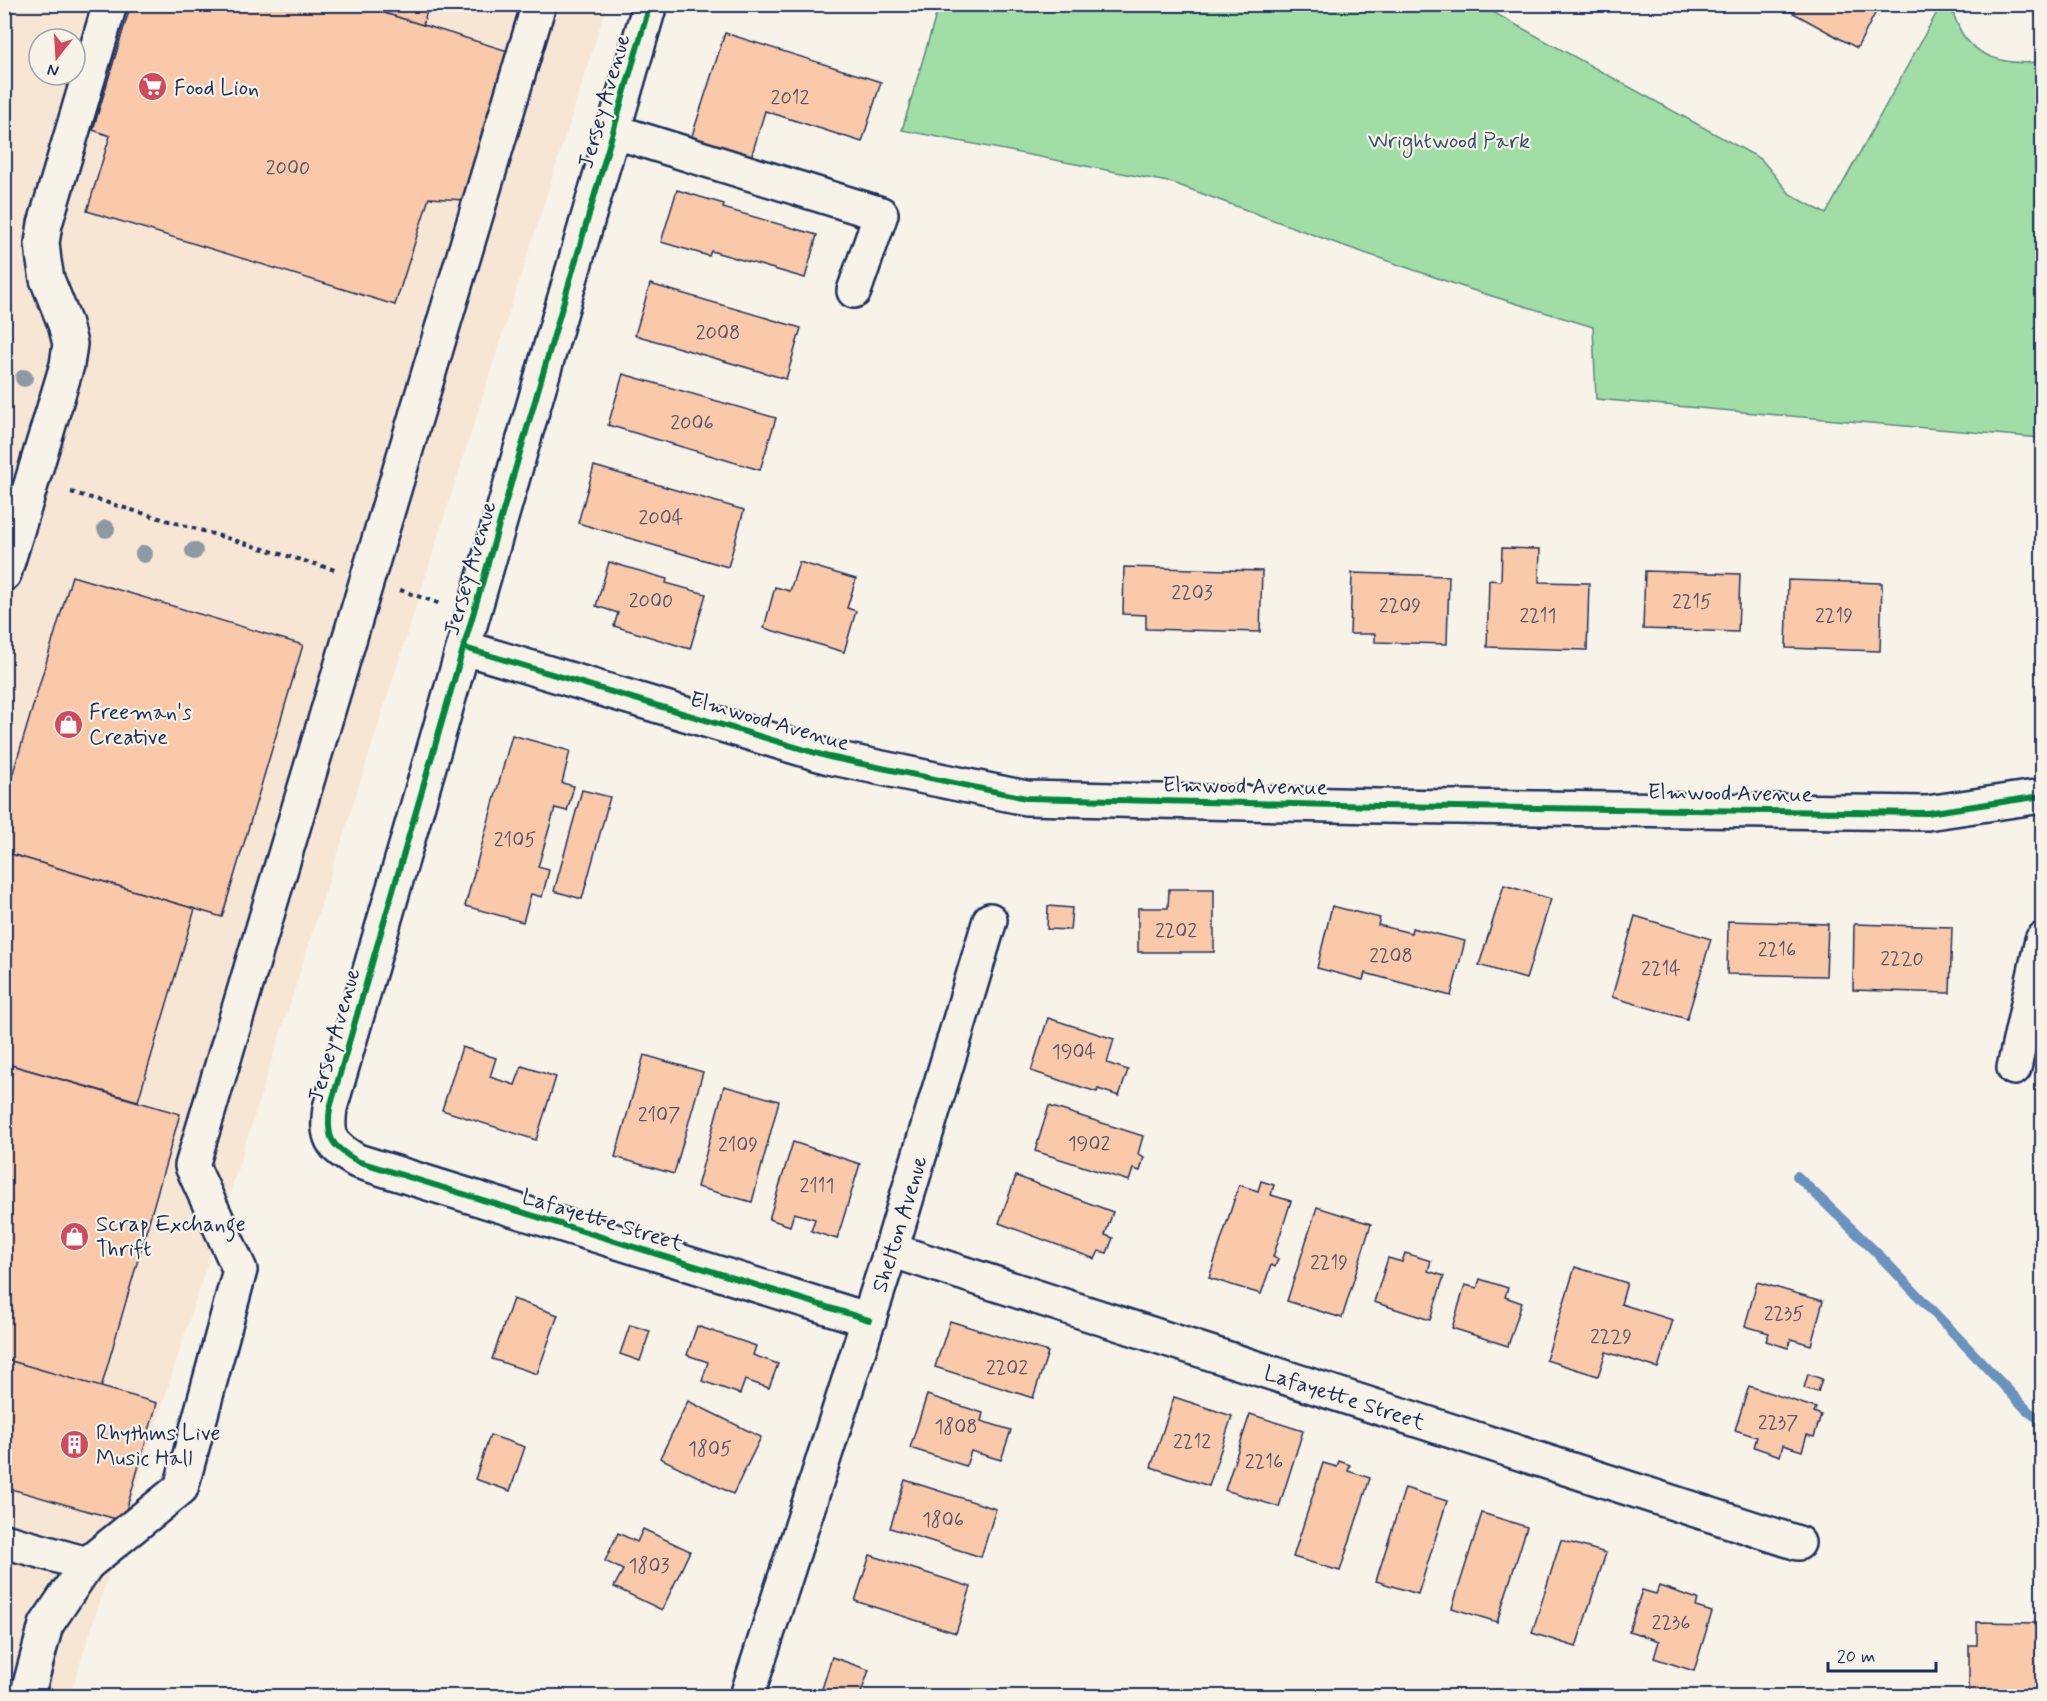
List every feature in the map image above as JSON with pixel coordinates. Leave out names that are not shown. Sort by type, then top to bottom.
[{"type":"street","points":[[4,574],[67,365],[70,344],[65,324],[47,279],[42,243],[45,224],[110,4]]},
{"type":"street","points":[[27,1696],[46,1625],[87,1564],[181,1488],[240,1270],[192,1167],[539,4]]},
{"type":"street","name":"Jersey Avenue","points":[[331,1142],[327,1126],[330,1108],[650,4]]},
{"type":"street","points":[[613,131],[881,214],[854,291]]},
{"type":"street","name":"Elmwood Avenue","points":[[465,648],[829,757],[1026,798],[1927,813],[2043,796]]},
{"type":"street","name":"Shelton Avenue","points":[[747,1696],[891,1250],[990,920]]},
{"type":"street","points":[[2014,1068],[2043,940]]},
{"type":"street","name":"Lafayette Street","points":[[331,1142],[341,1152],[357,1161],[869,1320]]},
{"type":"street","name":"Lafayette Street","points":[[891,1250],[1798,1543]]},
{"type":"street","points":[[4,1541],[87,1564]]},
{"type":"path","points":[[71,492],[335,570]]},
{"type":"path","points":[[368,579],[474,615]]},
{"type":"shaded area","points":[[5,5],[607,5],[70,1696],[5,1696]]},
{"type":"green space","name":"Wrightwood Park","points":[[939,5],[1480,5],[1761,159],[1790,194],[1826,214],[1941,5],[1950,5],[1965,38],[1981,52],[1990,57],[2011,62],[2042,61],[2042,438],[1596,399],[1593,327],[1469,289],[1173,183],[902,130]]},
{"type":"building","points":[[131,4],[356,4],[511,52],[465,200],[429,198],[395,305],[87,211],[110,136],[93,130]]},
{"type":"building","points":[[356,4],[429,4],[423,25]]},
{"type":"building","points":[[1777,4],[1880,4],[1857,48]]},
{"type":"building","points":[[725,33],[881,82],[862,142],[765,111],[750,161],[690,142]]},
{"type":"building","points":[[677,190],[724,204],[723,208],[817,235],[805,278],[711,251],[709,256],[661,242]]},
{"type":"building","points":[[650,284],[801,328],[786,379],[635,335]]},
{"type":"building","points":[[623,374],[776,418],[760,470],[608,425]]},
{"type":"building","points":[[594,466],[744,510],[728,567],[578,523]]},
{"type":"building","points":[[1502,548],[1540,549],[1539,582],[1589,583],[1587,650],[1487,647],[1489,580],[1501,581]]},
{"type":"building","points":[[609,562],[667,579],[666,583],[706,594],[690,649],[614,626],[618,613],[596,606]]},
{"type":"building","points":[[799,562],[856,579],[847,608],[856,611],[844,652],[764,628],[775,587],[790,591]]},
{"type":"building","points":[[1124,567],[1262,571],[1260,632],[1146,629],[1146,615],[1123,614]]},
{"type":"building","points":[[1645,571],[1740,574],[1738,632],[1643,629]]},
{"type":"building","points":[[1352,573],[1449,576],[1447,644],[1375,642],[1375,634],[1350,634]]},
{"type":"building","points":[[72,576],[303,645],[222,917],[4,852],[4,803]]},
{"type":"building","points":[[1788,580],[1882,583],[1880,651],[1786,648]]},
{"type":"building","points":[[512,735],[570,751],[562,783],[574,786],[567,811],[555,808],[538,867],[549,870],[542,897],[531,894],[523,922],[465,906]]},
{"type":"building","points":[[582,790],[610,797],[582,899],[554,891]]},
{"type":"building","points":[[4,852],[195,909],[138,1101],[4,1063]]},
{"type":"building","points":[[1504,885],[1551,899],[1526,979],[1479,965]]},
{"type":"building","points":[[1169,889],[1214,889],[1214,952],[1138,952],[1138,908],[1168,908]]},
{"type":"building","points":[[1048,906],[1072,908],[1070,930],[1047,929]]},
{"type":"building","points":[[1332,906],[1380,918],[1378,925],[1411,933],[1412,928],[1465,941],[1451,996],[1365,973],[1363,980],[1317,968]]},
{"type":"building","points":[[1635,916],[1711,939],[1687,1019],[1612,997]]},
{"type":"building","points":[[1728,921],[1828,924],[1826,976],[1727,974]]},
{"type":"building","points":[[1854,924],[1952,927],[1950,993],[1853,990]]},
{"type":"building","points":[[1048,1018],[1114,1039],[1107,1063],[1128,1070],[1119,1096],[1098,1089],[1097,1092],[1031,1071]]},
{"type":"building","points":[[462,1047],[496,1058],[490,1077],[515,1085],[522,1066],[556,1077],[536,1140],[442,1110]]},
{"type":"building","points":[[644,1055],[703,1072],[674,1174],[615,1157]]},
{"type":"building","name":"Scrap Exchange Thrift","points":[[4,1063],[180,1114],[101,1388],[4,1359]]},
{"type":"building","points":[[724,1086],[779,1101],[752,1202],[697,1187]]},
{"type":"building","points":[[1049,1106],[1143,1136],[1138,1154],[1144,1157],[1140,1171],[1133,1169],[1129,1181],[1035,1151]]},
{"type":"building","points":[[793,1142],[860,1164],[837,1239],[811,1231],[815,1219],[794,1213],[790,1226],[769,1219]]},
{"type":"building","points":[[1016,1176],[1113,1212],[1105,1235],[1113,1238],[1107,1253],[1099,1251],[1095,1259],[999,1223]]},
{"type":"building","points":[[1261,1181],[1274,1185],[1271,1195],[1291,1201],[1273,1257],[1278,1259],[1275,1267],[1271,1265],[1261,1294],[1209,1278],[1239,1185],[1258,1191]]},
{"type":"building","points":[[1317,1207],[1371,1224],[1342,1318],[1287,1301]]},
{"type":"building","points":[[1405,1253],[1431,1261],[1428,1271],[1444,1276],[1430,1320],[1374,1302],[1388,1258],[1402,1262]]},
{"type":"building","points":[[1575,1267],[1627,1283],[1621,1304],[1673,1320],[1658,1368],[1606,1352],[1598,1376],[1546,1360]]},
{"type":"building","points":[[1480,1279],[1508,1288],[1505,1297],[1522,1303],[1508,1346],[1452,1328],[1465,1285],[1477,1288]]},
{"type":"building","points":[[1757,1282],[1823,1301],[1811,1345],[1791,1339],[1788,1348],[1766,1341],[1769,1333],[1745,1326]]},
{"type":"building","points":[[513,1299],[558,1315],[537,1374],[492,1359]]},
{"type":"building","points":[[950,1321],[1048,1352],[1033,1398],[935,1367]]},
{"type":"building","points":[[630,1325],[650,1331],[640,1361],[620,1354]]},
{"type":"building","points":[[697,1326],[756,1346],[753,1355],[778,1364],[769,1388],[745,1380],[740,1394],[702,1381],[708,1362],[687,1355]]},
{"type":"building","name":"Rhythms Live Music Hall","points":[[4,1359],[157,1403],[123,1521],[4,1487]]},
{"type":"building","points":[[1808,1374],[1822,1379],[1818,1392],[1804,1388]]},
{"type":"building","points":[[1749,1386],[1816,1408],[1814,1412],[1821,1415],[1814,1437],[1807,1435],[1802,1451],[1783,1445],[1780,1456],[1754,1447],[1757,1437],[1735,1430]]},
{"type":"building","points":[[927,1395],[983,1413],[981,1421],[1011,1430],[1001,1460],[971,1451],[966,1466],[910,1448]]},
{"type":"building","points":[[1174,1397],[1232,1416],[1209,1486],[1151,1467]]},
{"type":"building","points":[[688,1401],[761,1437],[733,1494],[660,1458]]},
{"type":"building","points":[[1250,1414],[1303,1431],[1279,1507],[1225,1490]]},
{"type":"building","points":[[490,1435],[525,1447],[510,1491],[475,1479]]},
{"type":"building","points":[[1339,1461],[1350,1465],[1348,1471],[1370,1478],[1340,1571],[1293,1557],[1323,1463],[1337,1467]]},
{"type":"building","points":[[905,1480],[996,1509],[981,1557],[890,1528]]},
{"type":"building","points":[[1405,1488],[1447,1501],[1418,1594],[1376,1581]]},
{"type":"building","points":[[1482,1513],[1527,1527],[1497,1622],[1452,1608]]},
{"type":"building","points":[[643,1529],[690,1551],[662,1610],[614,1587],[623,1570],[605,1561],[618,1533],[637,1542]]},
{"type":"building","points":[[1561,1540],[1606,1553],[1576,1647],[1532,1633]]},
{"type":"building","points":[[870,1555],[971,1587],[956,1633],[855,1601]]},
{"type":"building","points":[[1659,1586],[1698,1599],[1696,1607],[1712,1612],[1694,1671],[1654,1658],[1659,1641],[1629,1631],[1642,1590],[1656,1594]]},
{"type":"building","points":[[1977,1622],[2042,1623],[2042,1696],[1969,1696],[1969,1645],[1977,1645]]},
{"type":"building","points":[[832,1657],[869,1670],[860,1696],[827,1696],[828,1694],[821,1692]]},
{"type":"waterway","points":[[1797,1176],[1880,1256],[2029,1412],[2042,1421]]},
{"type":"cycle path","points":[[650,4],[330,1108],[330,1134],[336,1146],[357,1161],[869,1320]]},
{"type":"cycle path","points":[[465,648],[829,757],[1026,798],[1379,806],[1927,813],[2042,796]]},
{"type":"place","name":"Food Lion","points":[[153,87]]},
{"type":"place","name":"Freeman's Creative","points":[[68,724]]},
{"type":"place","name":"Scrap Exchange Thrift","points":[[75,1236]]},
{"type":"place","name":"Rhythms Live Music Hall","points":[[75,1445]]}]
